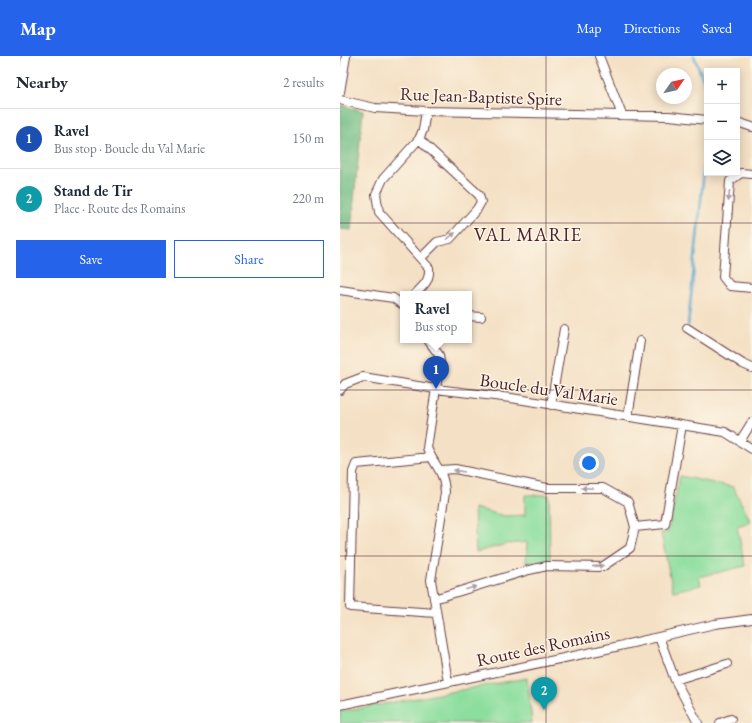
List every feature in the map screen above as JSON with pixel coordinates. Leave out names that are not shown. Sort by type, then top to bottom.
[{"type":"street","points":[[340,92],[346,56]]},
{"type":"street","points":[[599,56],[622,115]]},
{"type":"street","name":"Rue Jean-Baptiste Spire","points":[[340,100],[375,108],[426,111],[669,116],[704,120]]},
{"type":"street","points":[[418,291],[427,283],[429,268],[379,212],[376,194],[383,179],[419,139],[423,130],[426,111]]},
{"type":"street","points":[[740,123],[752,127]]},
{"type":"street","points":[[419,139],[479,195],[480,202],[477,209],[450,239],[437,242],[421,258]]},
{"type":"street","points":[[752,174],[741,173],[730,181],[722,277],[730,286],[752,288]]},
{"type":"street","points":[[340,290],[393,298],[400,302]]},
{"type":"street","points":[[472,316],[481,318]]},
{"type":"street","points":[[687,328],[743,364],[752,368]]},
{"type":"street","points":[[552,405],[564,329]]},
{"type":"street","points":[[628,417],[640,341]]},
{"type":"street","points":[[430,343],[439,355],[440,362],[427,448],[431,458],[440,470],[445,481],[445,494],[431,580],[448,682]]},
{"type":"street","name":"Boucle du Val Marie","points":[[340,390],[346,384],[363,377],[725,432],[752,449]]},
{"type":"street","points":[[740,441],[752,422]]},
{"type":"street","points":[[635,527],[665,524],[682,425]]},
{"type":"street","points":[[431,458],[356,464],[352,472],[350,607],[436,613]]},
{"type":"street","points":[[434,599],[529,570],[547,566],[602,567],[630,548],[635,527],[628,502],[603,488],[547,488],[455,469],[440,470]]},
{"type":"street","name":"Route des Romains","points":[[340,705],[602,650],[715,624],[752,619]]},
{"type":"street","points":[[659,637],[675,680],[698,723]]},
{"type":"street","points":[[675,680],[727,664]]},
{"type":"street","points":[[720,723],[731,719]]},
{"type":"green space","points":[[340,105],[363,111],[351,230],[340,229]]},
{"type":"green space","points":[[680,476],[733,487],[751,522],[737,526],[745,566],[699,577],[701,585],[673,591],[661,533],[668,532]]},
{"type":"green space","points":[[525,495],[549,495],[550,562],[526,564],[527,542],[507,544],[476,552],[474,508],[505,516],[525,515]]},
{"type":"green space","points":[[527,678],[532,723],[340,723],[340,712]]},
{"type":"waterway","points":[[694,56],[704,82]]},
{"type":"waterway","points":[[688,325],[704,171]]},
{"type":"place","name":"Ravel","points":[[436,389]]},
{"type":"place","name":"Stand de Tir","points":[[544,710]]},
{"type":"district","name":"VAL MARIE","points":[[528,234]]}]
